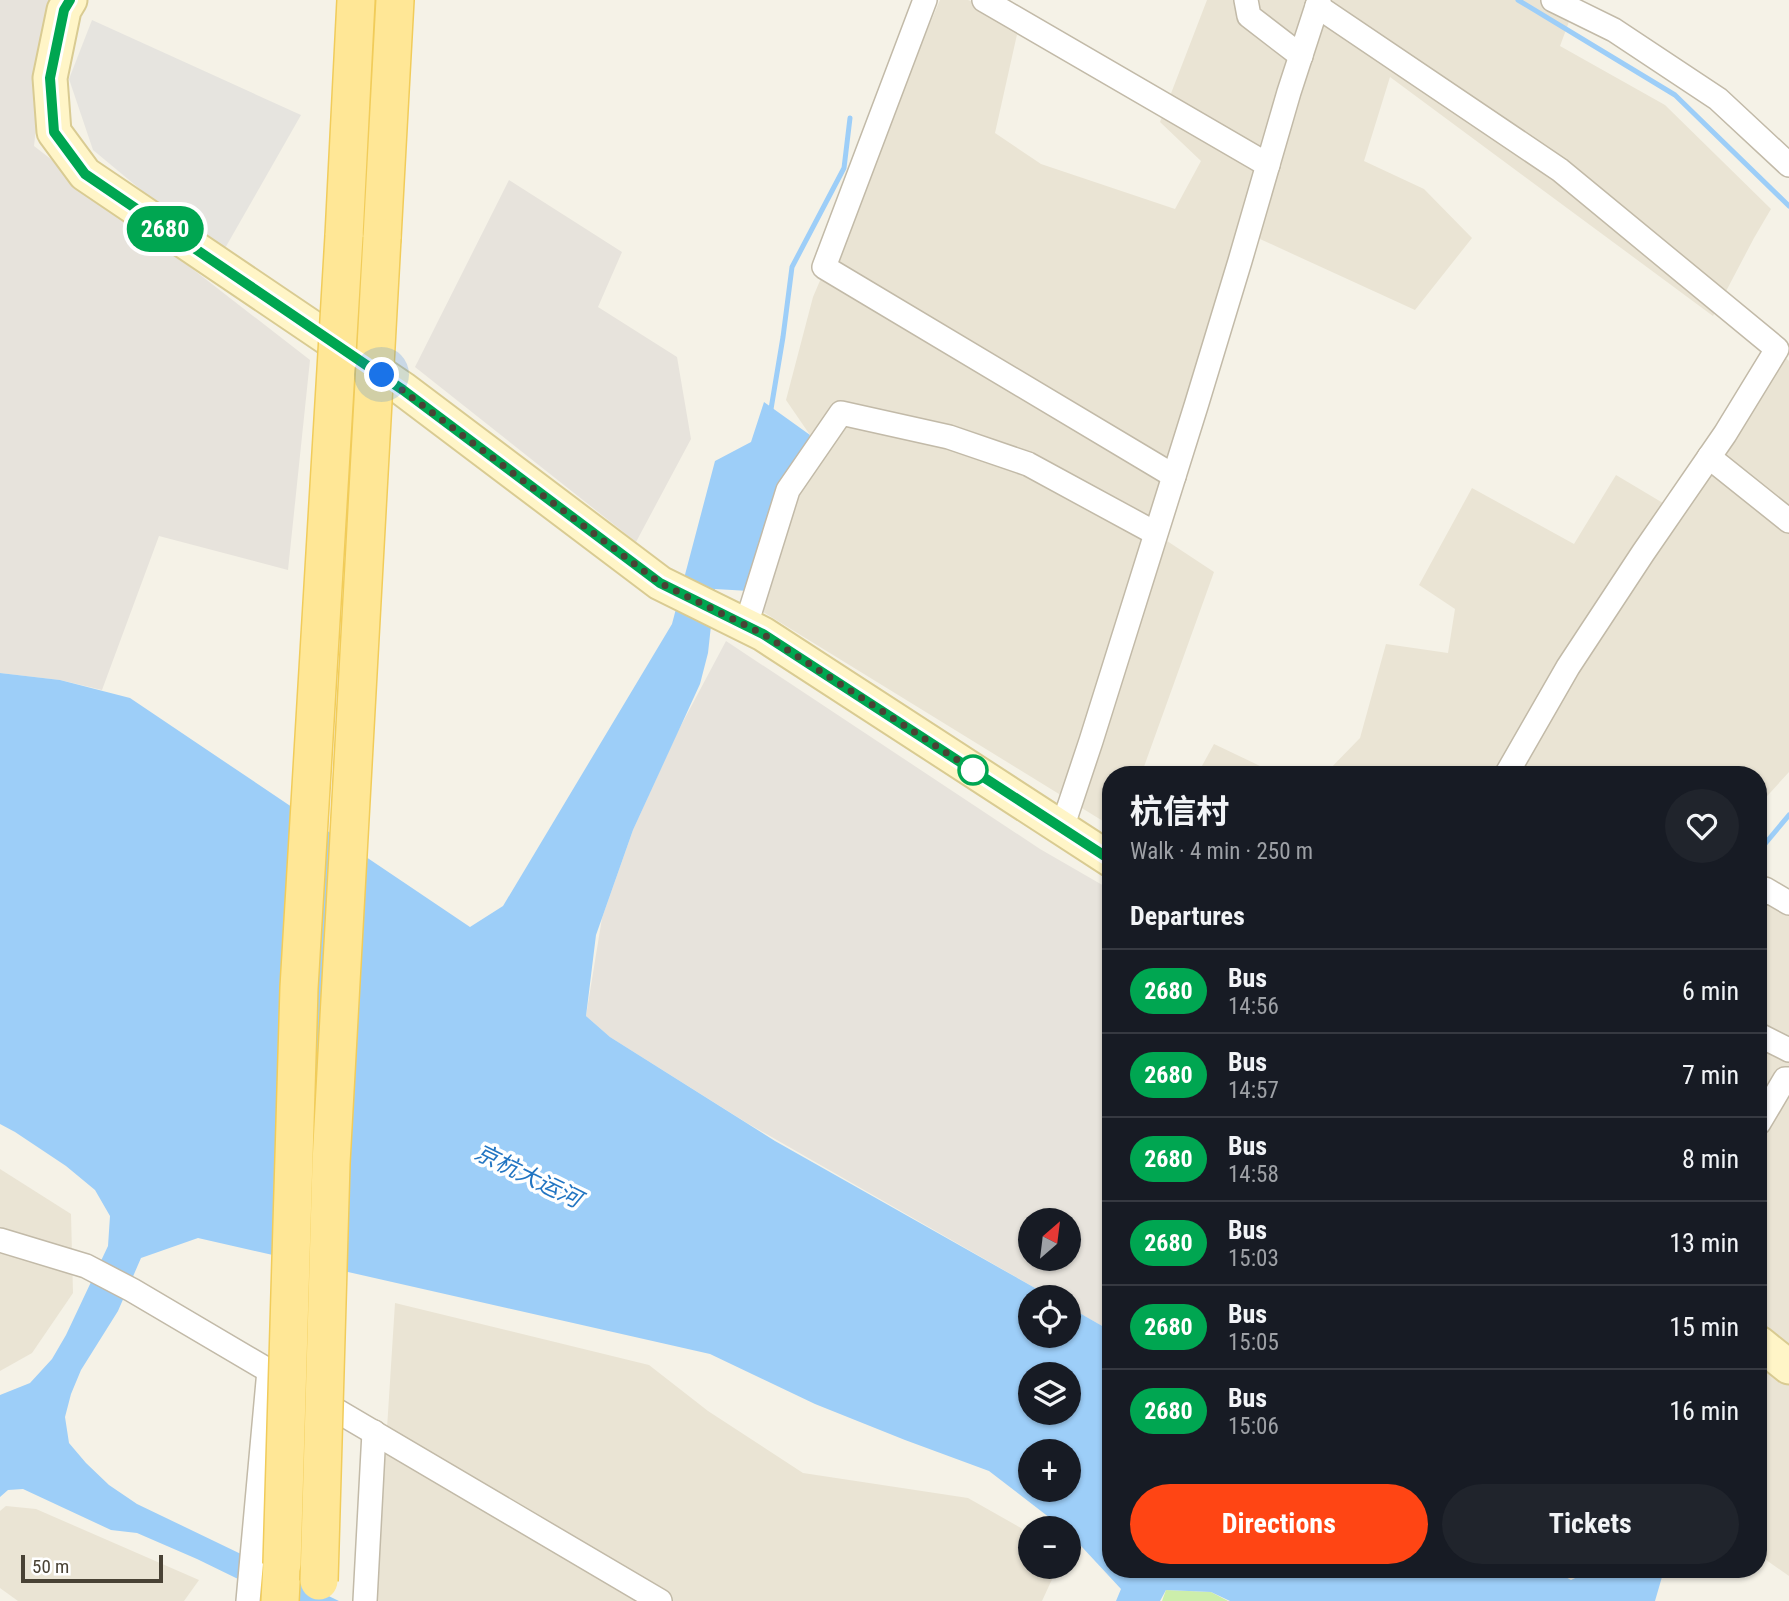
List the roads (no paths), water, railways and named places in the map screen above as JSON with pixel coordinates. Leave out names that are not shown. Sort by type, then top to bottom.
[{"type":"main road","points":[[259,1596],[299,988],[356,0]]},
{"type":"main road","points":[[318,1601],[331,1163],[395,0]]},
{"type":"street","points":[[70,0],[64,10],[50,78],[54,132],[85,174],[403,390],[660,583],[775,641],[1102,854]]},
{"type":"street","points":[[925,0],[824,267],[1174,476]]},
{"type":"street","points":[[984,0],[1268,165]]},
{"type":"street","points":[[1246,0],[1249,16],[1301,56]]},
{"type":"street","points":[[1553,0],[1615,30],[1718,99],[1789,165]]},
{"type":"street","points":[[1062,828],[1174,476],[1318,3],[1560,170],[1777,349],[1709,457],[1568,667],[1511,766]]},
{"type":"street","points":[[746,625],[788,490],[841,413],[949,437],[1028,464],[1155,533]]},
{"type":"street","points":[[1709,457],[1789,522]]},
{"type":"street","points":[[1767,890],[1789,903]]},
{"type":"street","points":[[1767,1039],[1789,1050]]},
{"type":"street","points":[[1767,1109],[1785,1079],[1789,1079]]},
{"type":"street","points":[[0,1240],[86,1266],[132,1290],[660,1601]]},
{"type":"street","points":[[1767,1349],[1789,1367]]},
{"type":"street","points":[[259,1596],[252,1559],[269,1370]]},
{"type":"street","points":[[369,1598],[374,1432]]},
{"type":"water","name":"京杭大运河","points":[[764,402],[810,435],[749,591],[715,589],[708,653],[700,684],[633,830],[596,935],[586,1016],[610,1037],[775,1141],[1030,1285],[1018,1285],[1018,1348],[1081,1348],[1081,1314],[1102,1326],[1102,1569],[1081,1546],[1081,1516],[1047,1516],[1029,1502],[1081,1502],[1081,1439],[1018,1439],[1018,1493],[989,1471],[815,1404],[710,1354],[198,1238],[141,1258],[118,1311],[81,1370],[71,1394],[65,1417],[69,1443],[109,1485],[137,1504],[339,1601],[283,1601],[137,1533],[111,1530],[23,1489],[8,1490],[0,1497],[0,1395],[30,1383],[52,1359],[108,1246],[110,1216],[95,1190],[66,1166],[0,1124],[0,673],[60,680],[130,698],[470,927],[503,906],[672,624],[715,461],[751,442]]},
{"type":"water","points":[[1111,1578],[1662,1578],[1655,1601],[1230,1601],[1211,1592],[1166,1590],[1160,1601],[1116,1601],[1121,1589]]},
{"type":"waterway","points":[[1518,0],[1675,95],[1789,206]]},
{"type":"waterway","points":[[770,415],[792,267],[844,168],[850,118]]},
{"type":"waterway","points":[[1767,841],[1789,815]]}]
